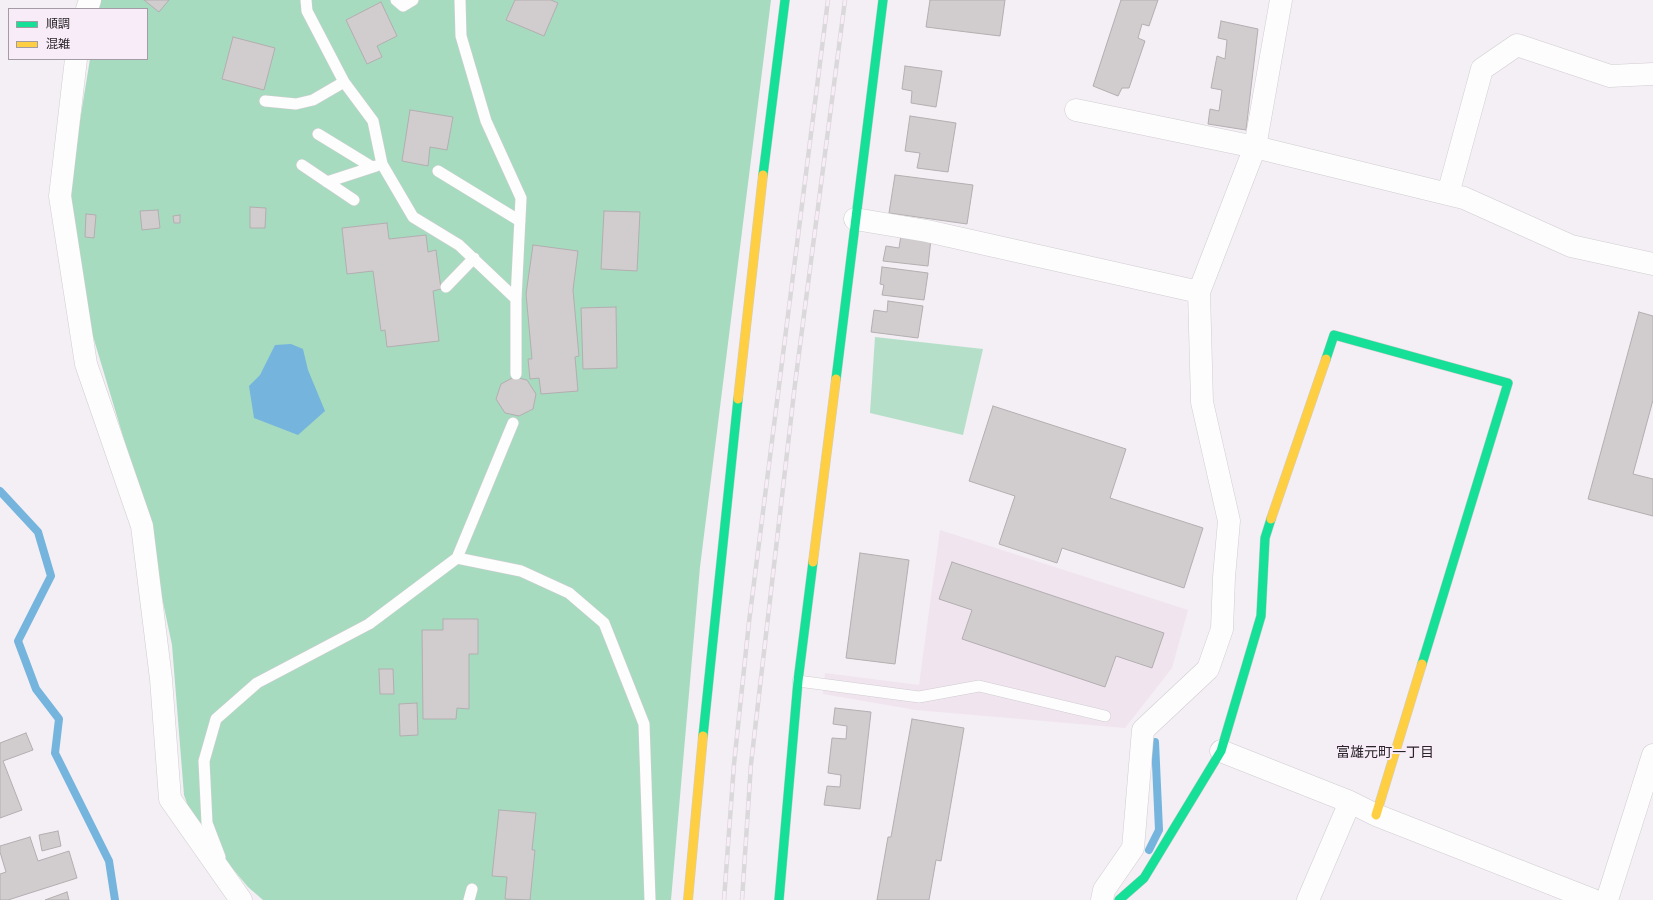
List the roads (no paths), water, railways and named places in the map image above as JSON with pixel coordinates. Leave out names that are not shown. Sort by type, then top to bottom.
[{"type":"street","points":[[688,900],[705,710],[751,270],[785,0]]},
{"type":"street","points":[[779,900],[798,681],[883,0]]},
{"type":"street","points":[[1102,900],[1104,890],[1133,848],[1143,730],[1208,669],[1222,629],[1224,577],[1229,521],[1202,402],[1199,292],[1255,147],[1280,0]]},
{"type":"street","points":[[1448,194],[1482,69],[1517,45],[1610,76],[1653,74]]},
{"type":"street","points":[[76,60],[60,196],[86,364],[142,526],[161,679],[170,799],[238,897]]},
{"type":"street","points":[[1076,110],[1255,147],[1464,198],[1572,246],[1653,264]]},
{"type":"street","points":[[855,219],[927,231],[1199,292]]},
{"type":"street","points":[[1119,900],[1144,878],[1221,751],[1261,616],[1265,538],[1334,335],[1508,383],[1376,815]]},
{"type":"street","points":[[1221,751],[1350,802],[1376,815],[1593,900]]},
{"type":"street","points":[[1608,900],[1653,755]]},
{"type":"street","points":[[1308,900],[1350,802]]},
{"type":"lane","points":[[306,0],[307,11],[344,82],[373,121],[377,165]]},
{"type":"lane","points":[[396,0],[403,6],[413,0]]},
{"type":"lane","points":[[460,0],[461,36],[486,121],[521,198],[516,299],[516,374]]},
{"type":"lane","points":[[265,101],[296,104],[313,100],[344,82]]},
{"type":"lane","points":[[318,134],[377,165],[412,217],[459,245],[516,299]]},
{"type":"lane","points":[[302,165],[354,200]]},
{"type":"lane","points":[[327,182],[377,165]]},
{"type":"lane","points":[[438,171],[520,221]]},
{"type":"lane","points":[[446,287],[474,258]]},
{"type":"lane","points":[[238,897],[207,823],[204,761],[216,719],[257,683],[369,624],[457,558],[513,423]]},
{"type":"lane","points":[[457,558],[521,571],[569,593],[604,624],[644,724],[650,900]]},
{"type":"lane","points":[[798,681],[919,697],[979,686],[1105,716]]},
{"type":"water","points":[[291,344],[303,349],[308,370],[325,411],[298,435],[254,418],[249,386],[260,375],[275,345]]},
{"type":"waterway","points":[[0,491],[38,532],[51,576],[18,641],[36,689],[59,719],[55,753],[109,861],[115,900]]},
{"type":"waterway","points":[[1149,850],[1159,830],[1155,742]]},
{"type":"railway","points":[[724,900],[734,764],[749,622],[828,0]]},
{"type":"railway","points":[[742,900],[751,764],[795,384],[845,0]]},
{"type":"district","name":"富雄元町一丁目","points":[[1385,754]]}]
